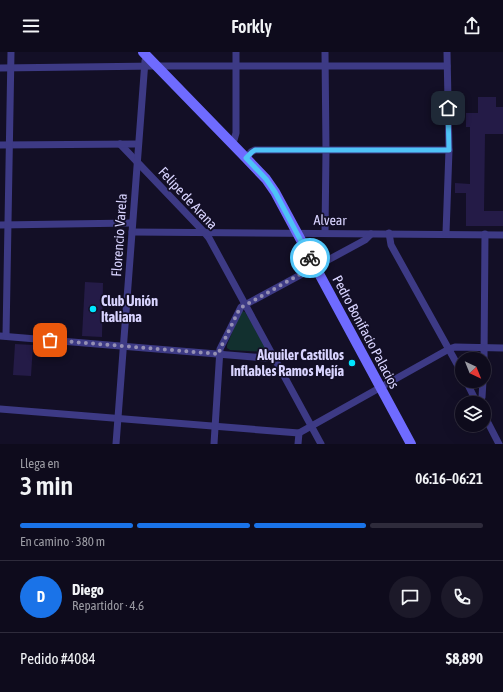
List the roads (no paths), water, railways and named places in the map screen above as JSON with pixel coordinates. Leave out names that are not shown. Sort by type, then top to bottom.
[{"type":"street","points":[[11,52],[10,144],[4,225],[3,336],[265,358],[274,356]]},
{"type":"street","points":[[230,142],[234,140],[236,133],[236,52]]},
{"type":"street","points":[[325,52],[325,233]]},
{"type":"street","points":[[446,233],[449,150],[447,52]]},
{"type":"street","name":"Pedro Bonifacio Palacios","points":[[145,53],[266,179],[275,192],[411,444]]},
{"type":"street","name":"Florencio Varela","points":[[116,444],[145,53]]},
{"type":"street","points":[[0,68],[144,66],[447,66]]},
{"type":"street","name":"Felipe de Arana","points":[[120,144],[204,232],[274,356],[321,444]]},
{"type":"street","points":[[0,145],[138,144]]},
{"type":"street","points":[[246,158],[255,150],[449,150]]},
{"type":"street","points":[[4,225],[132,223]]},
{"type":"street","name":"Alvear","points":[[132,232],[371,234],[446,233],[503,235]]},
{"type":"street","points":[[389,233],[391,245],[455,360]]},
{"type":"street","points":[[214,444],[219,354],[238,312],[245,304],[365,240],[371,234]]},
{"type":"street","points":[[484,352],[485,234]]},
{"type":"street","points":[[0,409],[299,433],[449,349],[503,348]]},
{"type":"street","points":[[491,429],[499,444]]},
{"type":"street","points":[[298,444],[299,433]]},
{"type":"place","name":"Club Unión Italiana","points":[[93,309]]},
{"type":"place","name":"Alquiler Castillos Inflables Ramos Mejía","points":[[352,363]]}]
